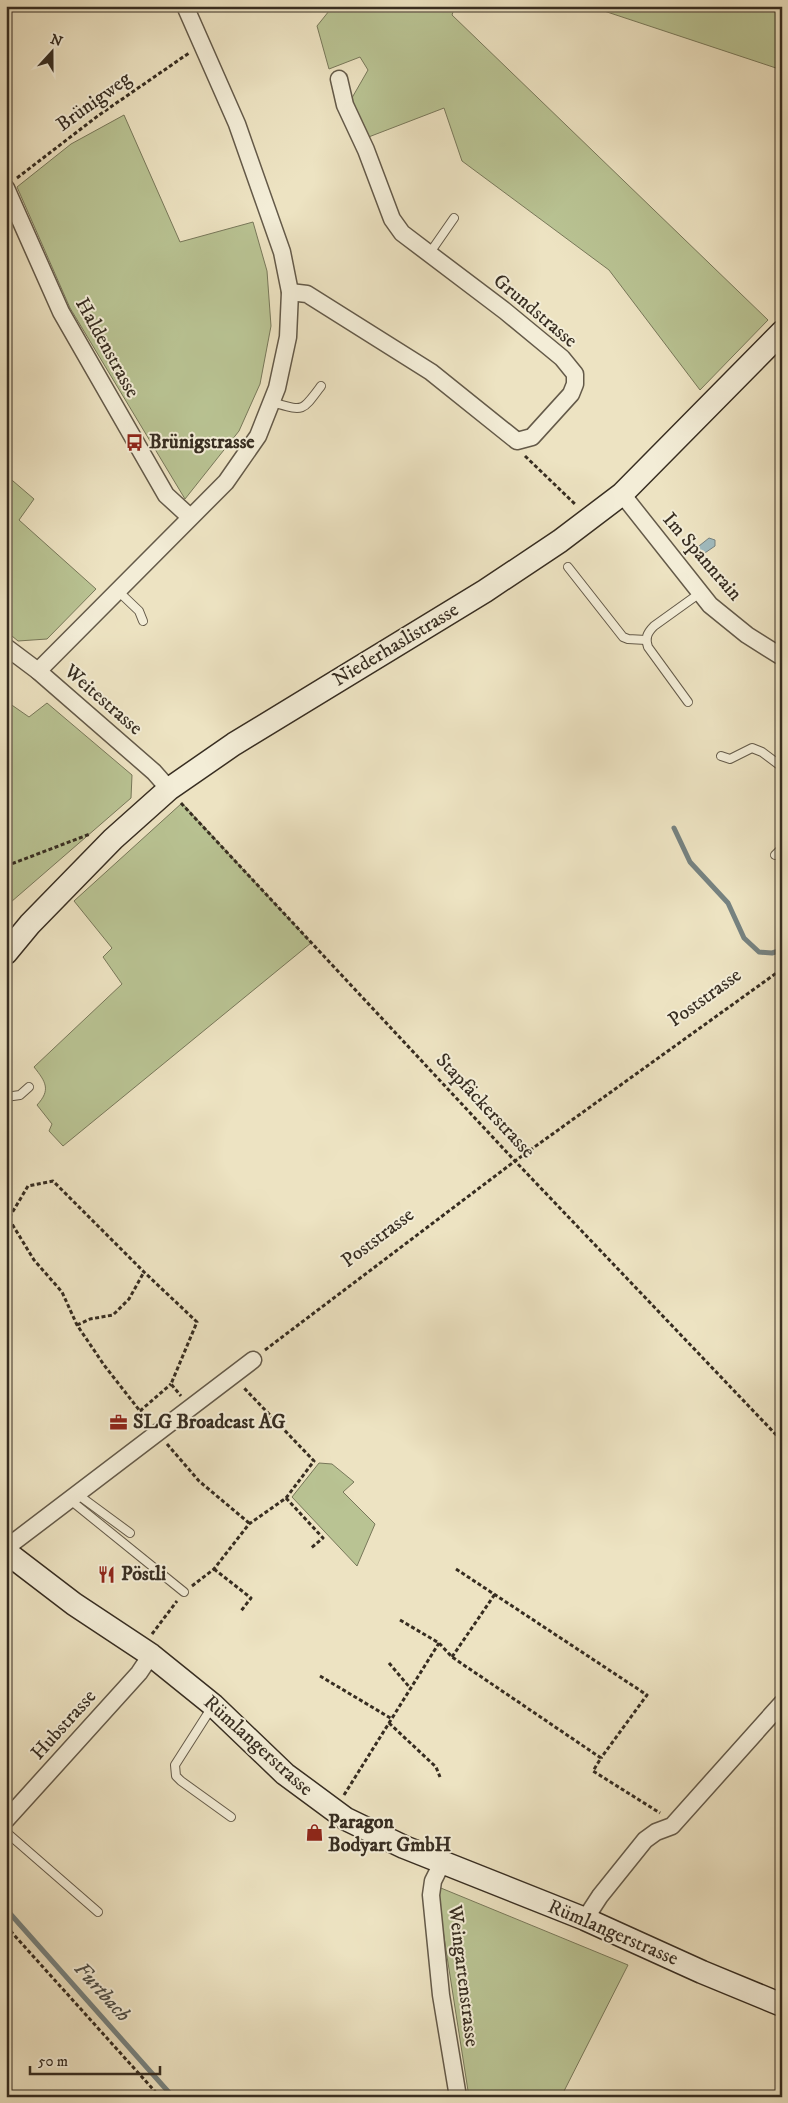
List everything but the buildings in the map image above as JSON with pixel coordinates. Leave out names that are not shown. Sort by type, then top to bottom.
[{"type":"street","points":[[38,671],[226,482],[258,436],[277,388],[288,337],[290,292],[282,252],[237,124],[185,6]]},
{"type":"street","name":"Grundstrasse","points":[[339,79],[345,105],[366,150],[392,220],[402,233],[512,317],[562,358],[575,374],[575,384],[571,394],[532,437],[517,441]]},
{"type":"street","name":"Haldenstrasse","points":[[9,185],[66,320],[166,495],[190,517]]},
{"type":"street","points":[[290,292],[307,294],[411,359],[450,386],[517,441]]},
{"type":"street","name":"Niederhaslistrasse","points":[[6,953],[30,924],[113,839],[169,789],[234,744],[485,591],[588,521],[622,494],[782,332]]},
{"type":"street","name":"Im Spannrain","points":[[622,494],[710,605],[747,635],[782,658]]},
{"type":"street","name":"Weitestrasse","points":[[6,647],[38,671],[154,772],[169,789]]},
{"type":"street","points":[[6,1548],[253,1360]]},
{"type":"street","name":"Rümlangerstrasse","points":[[6,1552],[74,1604],[149,1648],[213,1705],[285,1774],[322,1803],[369,1831],[442,1863],[585,1919],[702,1972],[782,2004]]},
{"type":"street","name":"Hubstrasse","points":[[6,1820],[139,1673],[149,1648]]},
{"type":"street","points":[[585,1919],[600,1896],[645,1840],[656,1832],[672,1826],[782,1703]]},
{"type":"street","name":"Weingartenstrasse","points":[[442,1863],[433,1881],[431,1895],[442,1995],[458,2097]]},
{"type":"lane","points":[[429,254],[454,218]]},
{"type":"lane","points":[[271,402],[299,409],[304,408],[322,386]]},
{"type":"lane","points":[[568,567],[623,637],[646,640]]},
{"type":"lane","points":[[118,591],[139,610],[143,621]]},
{"type":"lane","points":[[688,702],[648,647],[646,640],[648,632],[654,626],[700,593]]},
{"type":"lane","points":[[721,756],[730,759],[752,748],[762,752],[782,767]]},
{"type":"lane","points":[[775,855],[782,848]]},
{"type":"lane","points":[[6,1097],[20,1095],[29,1087]]},
{"type":"lane","points":[[72,1496],[130,1533]]},
{"type":"lane","points":[[72,1496],[184,1592]]},
{"type":"lane","points":[[213,1705],[175,1765],[181,1781],[231,1817]]},
{"type":"lane","points":[[6,1832],[98,1912]]},
{"type":"path","name":"Brünigweg","points":[[9,185],[99,115],[186,55],[203,46]]},
{"type":"path","points":[[517,441],[517,448],[579,509],[588,521]]},
{"type":"path","name":"Stapfäckerstrasse","points":[[169,789],[515,1160],[782,1441]]},
{"type":"path","points":[[6,866],[99,830],[113,839]]},
{"type":"path","name":"Poststrasse","points":[[253,1360],[515,1160],[782,969]]},
{"type":"path","points":[[6,1224],[28,1186],[53,1181],[197,1322],[171,1384],[140,1411]]},
{"type":"path","points":[[9,1218],[34,1260],[62,1292],[77,1325],[104,1365],[157,1434],[199,1481],[249,1523]]},
{"type":"path","points":[[77,1325],[90,1319],[113,1315],[129,1299],[144,1272]]},
{"type":"path","points":[[149,1648],[184,1592],[214,1569],[249,1523],[286,1498],[314,1461],[247,1392],[234,1374]]},
{"type":"path","points":[[171,1384],[190,1408]]},
{"type":"path","points":[[286,1498],[323,1538],[311,1548]]},
{"type":"path","points":[[214,1569],[251,1598],[241,1611]]},
{"type":"path","points":[[456,1569],[647,1695],[593,1771],[667,1818],[672,1826]]},
{"type":"path","points":[[452,1658],[495,1594]]},
{"type":"path","points":[[400,1620],[439,1643],[452,1658],[602,1758]]},
{"type":"path","points":[[340,1802],[439,1643]]},
{"type":"path","points":[[389,1664],[411,1688]]},
{"type":"path","points":[[320,1676],[392,1719]]},
{"type":"path","points":[[389,1723],[436,1767],[440,1777]]},
{"type":"path","points":[[6,1926],[160,2097]]},
{"type":"green space","points":[[333,6],[455,6],[452,15],[768,320],[700,390],[609,270],[462,161],[444,108],[366,138],[349,103],[368,70],[360,57],[329,69],[317,26]]},
{"type":"green space","points":[[589,6],[782,6],[782,70]]},
{"type":"green space","points":[[124,115],[180,242],[253,222],[267,271],[271,326],[260,384],[239,431],[185,499],[70,308],[17,187],[71,144]]},
{"type":"green space","points":[[6,475],[34,499],[19,520],[96,589],[47,639],[18,641],[6,631]]},
{"type":"green space","points":[[6,701],[29,717],[47,703],[132,775],[131,798],[11,902],[6,909]]},
{"type":"green space","points":[[182,803],[311,943],[63,1146],[49,1131],[52,1124],[37,1105],[44,1095],[45,1086],[34,1067],[122,984],[103,957],[112,948],[74,901]]},
{"type":"green space","points":[[319,1463],[332,1464],[354,1482],[343,1492],[375,1524],[357,1566],[292,1497]]},
{"type":"green space","points":[[436,1886],[628,1965],[561,2097],[469,2097]]},
{"type":"water","points":[[709,538],[715,540],[715,546],[699,557],[694,550]]},
{"type":"waterway","points":[[674,828],[690,862],[728,903],[744,938],[759,952],[772,953],[782,950]]},
{"type":"waterway","name":"Furtbach","points":[[6,1909],[173,2097]]},
{"type":"place","name":"Brünigstrasse","points":[[135,442]]},
{"type":"place","name":"SLG Broadcast AG","points":[[119,1422]]},
{"type":"place","name":"Pöstli","points":[[107,1574]]},
{"type":"place","name":"Paragon Bodyart GmbH","points":[[314,1833]]}]
